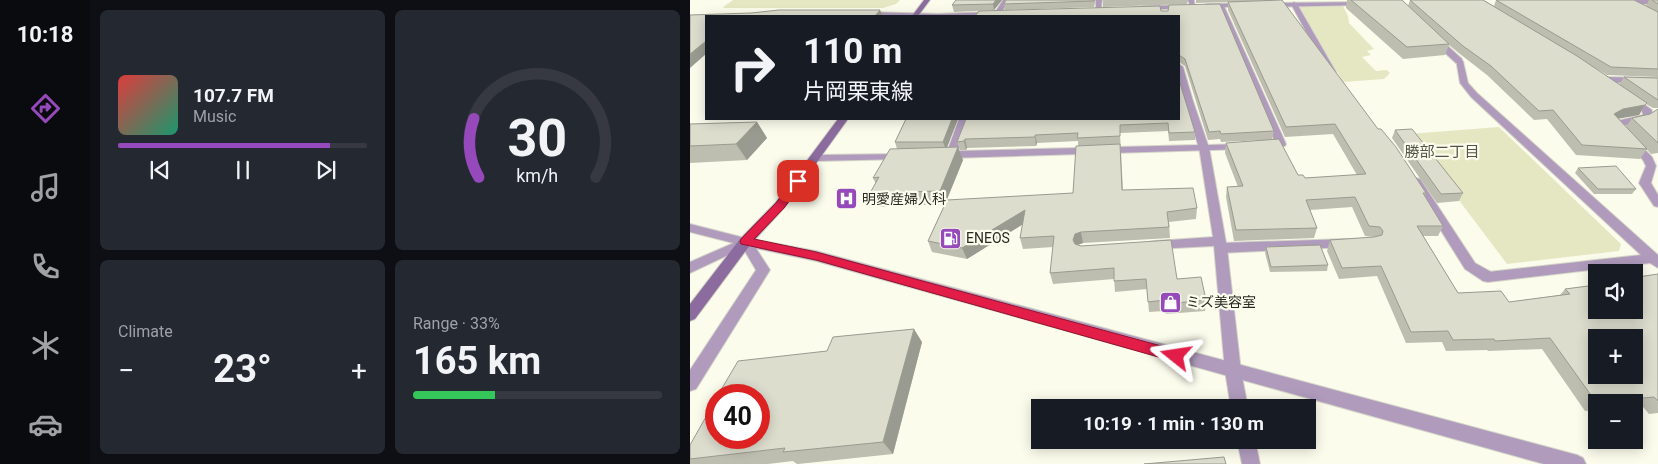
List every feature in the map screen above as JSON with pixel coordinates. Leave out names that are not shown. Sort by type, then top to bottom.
[{"type":"main road","points":[[917,15],[927,0]]},
{"type":"main road","points":[[690,315],[746,242],[780,205],[842,120]]},
{"type":"street","points":[[970,15],[1001,14],[1006,0]]},
{"type":"street","points":[[1099,9],[1100,0]]},
{"type":"street","points":[[1136,8],[1163,8],[1192,3],[1221,6],[1314,2],[1370,4]]},
{"type":"street","points":[[1610,2],[1658,2]]},
{"type":"street","points":[[1630,2],[1644,10]]},
{"type":"street","points":[[1294,4],[1340,82]]},
{"type":"street","points":[[932,156],[1213,148],[1281,144],[1221,6]]},
{"type":"street","points":[[1163,8],[1165,15]]},
{"type":"street","points":[[1089,10],[1108,9]]},
{"type":"street","points":[[854,14],[885,15]]},
{"type":"street","points":[[1432,35],[1459,61],[1464,83],[1474,95],[1656,259]]},
{"type":"street","points":[[1180,71],[1204,147],[1221,244],[1233,371],[1238,399]]},
{"type":"street","points":[[1658,81],[1601,78],[1647,110],[1648,116],[1640,120],[1615,124],[1648,159],[1651,166],[1645,183],[1658,203]]},
{"type":"street","points":[[951,155],[964,120]]},
{"type":"street","points":[[816,158],[912,156]]},
{"type":"street","points":[[1407,169],[1470,266],[1488,277],[1656,259]]},
{"type":"street","points":[[690,228],[746,242],[816,256],[1577,464]]},
{"type":"street","points":[[690,268],[746,242]]},
{"type":"street","points":[[690,384],[763,270],[746,242]]},
{"type":"street","points":[[1142,246],[1362,242]]},
{"type":"street","points":[[1248,449],[1251,464]]},
{"type":"green space","points":[[733,0],[900,0],[896,4],[883,8],[723,7]]},
{"type":"green space","points":[[1343,6],[1349,23],[1374,49],[1367,51],[1371,55],[1362,57],[1376,71],[1387,70],[1390,73],[1384,79],[1343,82],[1299,7]]},
{"type":"green space","points":[[1499,127],[1621,244],[1619,251],[1507,264],[1409,134]]},
{"type":"building","points":[[956,0],[996,0],[993,4],[952,5]]},
{"type":"building","points":[[1006,0],[1094,0],[1094,1],[1004,4]]},
{"type":"building","points":[[1282,0],[1378,129],[1381,129],[1396,147],[1426,193],[1423,193],[1443,226],[1417,226],[1458,293],[1501,291],[1509,302],[1570,294],[1565,289],[1588,286],[1588,319],[1643,319],[1643,276],[1658,274],[1658,401],[1654,397],[1643,398],[1643,394],[1590,394],[1550,338],[1495,341],[1494,339],[1453,340],[1448,331],[1411,332],[1381,266],[1342,268],[1330,240],[1382,235],[1383,231],[1380,227],[1369,226],[1355,197],[1306,200],[1317,228],[1236,230],[1227,187],[1243,186],[1226,143],[1279,139],[1298,175],[1303,175],[1305,178],[1366,174],[1335,124],[1286,127],[1228,2]]},
{"type":"building","points":[[1351,0],[1402,0],[1449,44],[1407,47]]},
{"type":"building","points":[[1410,0],[1483,0],[1577,56],[1647,103],[1623,109],[1614,114],[1647,149],[1582,145],[1553,110],[1539,111],[1491,66],[1463,46]]},
{"type":"building","points":[[1496,0],[1634,0],[1658,12],[1658,69],[1611,67]]},
{"type":"building","points":[[1220,4],[1274,131],[1221,134],[1220,131],[1209,132],[1185,59],[1180,56],[1180,15],[976,15],[979,11],[1160,6],[1161,11],[1168,11],[1169,5]]},
{"type":"building","points":[[779,10],[880,10],[876,15],[705,15],[705,42],[690,54],[690,15]]},
{"type":"building","points":[[1624,77],[1658,78],[1658,100]]},
{"type":"building","points":[[1180,83],[1195,132],[1169,133],[1168,123],[1120,125],[1120,136],[1077,138],[1078,133],[1035,135],[1035,137],[965,139],[964,141],[957,142],[966,120],[1180,120]]},
{"type":"building","points":[[1658,109],[1658,143],[1632,118],[1650,114]]},
{"type":"building","points":[[906,120],[952,120],[943,142],[895,142]]},
{"type":"building","points":[[757,122],[736,144],[690,146],[690,124]]},
{"type":"building","points":[[1412,129],[1463,193],[1441,194],[1395,130]]},
{"type":"building","points":[[1120,144],[1122,190],[1193,188],[1197,208],[1167,212],[1169,227],[1081,232],[1075,234],[1073,240],[1075,244],[1081,246],[1171,240],[1177,279],[1201,277],[1206,300],[1166,304],[1165,300],[1148,302],[1146,279],[1114,281],[1114,268],[1050,273],[1054,236],[1020,238],[1025,210],[962,248],[928,241],[947,200],[1073,193],[1076,146]]},
{"type":"building","points":[[958,147],[940,191],[870,193],[879,177],[873,178],[890,149]]},
{"type":"building","points":[[1616,166],[1636,189],[1598,189],[1578,168]]},
{"type":"building","points":[[1320,245],[1328,265],[1271,267],[1266,247]]},
{"type":"building","points":[[914,329],[883,442],[783,452],[785,448],[690,459],[690,445],[705,418],[705,449],[770,449],[770,384],[724,384],[738,361],[827,351],[833,337]]},
{"type":"building","points":[[1224,457],[1226,464],[1144,464]]},
{"type":"place","name":"明愛産婦人科","points":[[846,199]]},
{"type":"place","name":"ENEOS","points":[[950,238]]},
{"type":"place","name":"ミズ美容室","points":[[1170,302]]},
{"type":"district","name":"勝部二丁目","points":[[1442,152]]},
{"type":"route","points":[[798,181],[780,205],[746,242],[816,256],[1176,356]]}]
